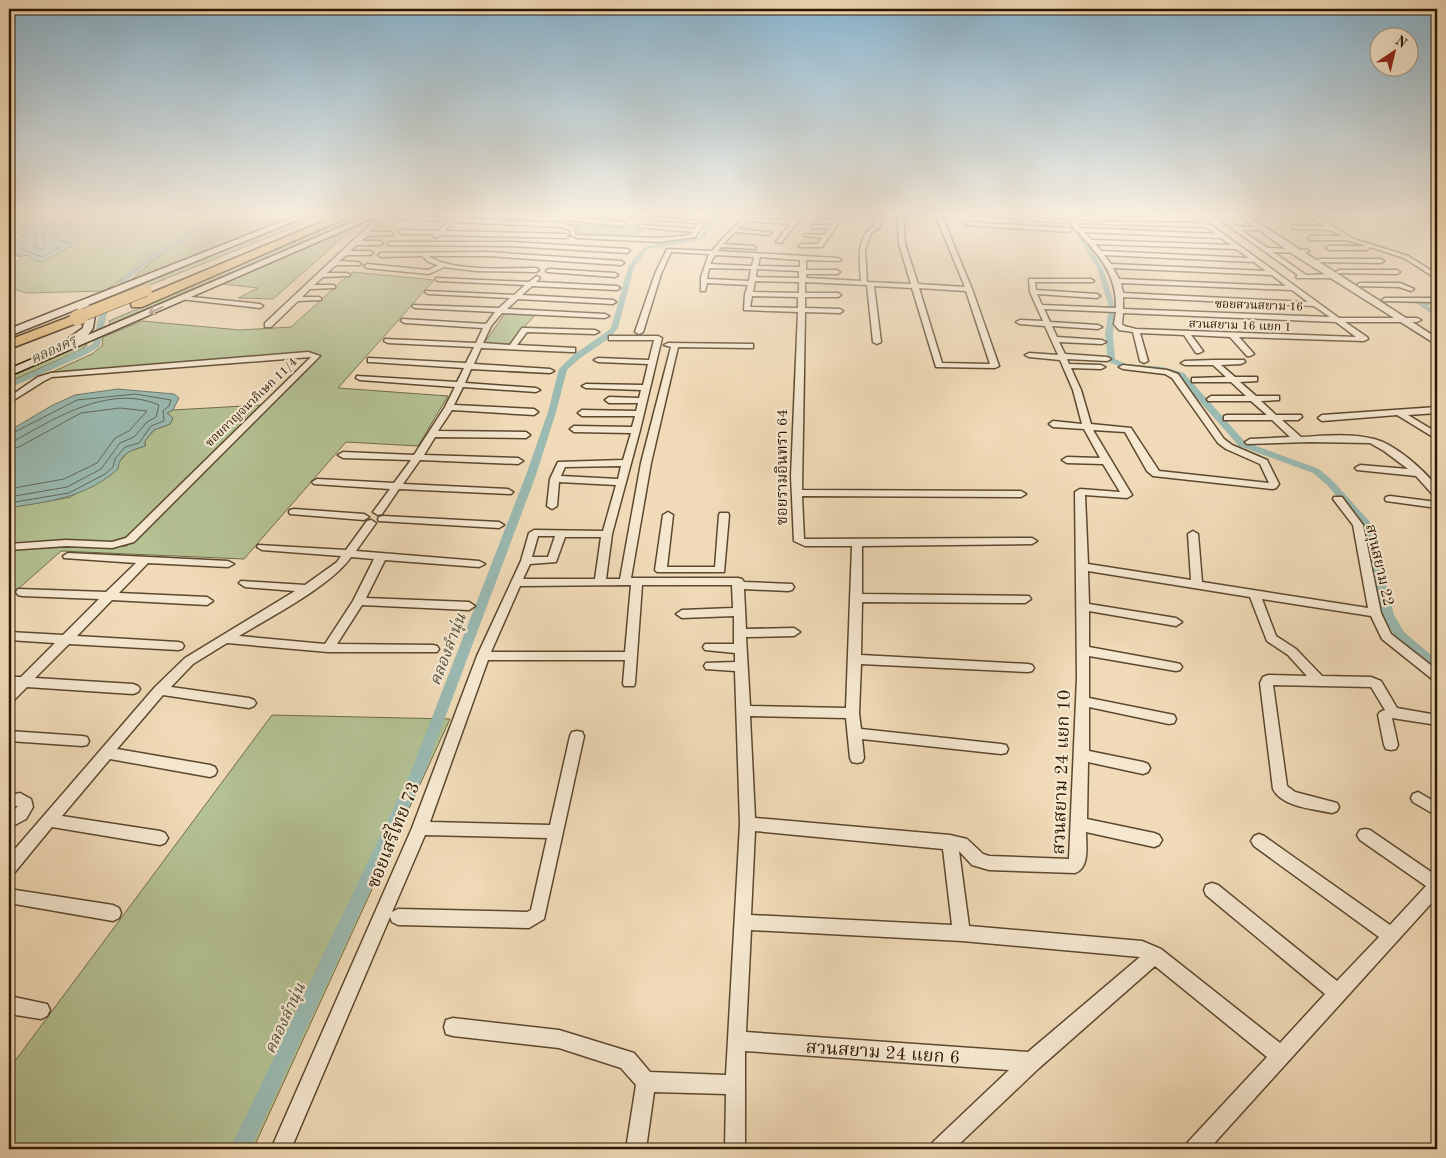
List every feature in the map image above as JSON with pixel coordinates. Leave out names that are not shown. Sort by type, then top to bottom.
[{"type":"highway","points":[[9,345],[77,312],[189,268]]},
{"type":"highway","points":[[9,358],[222,268]]},
{"type":"main road","points":[[141,286],[183,268]]},
{"type":"main road","points":[[9,373],[256,268]]},
{"type":"main road","points":[[9,334],[84,307],[91,308],[86,334],[9,369]]},
{"type":"main road","points":[[9,334],[77,312]]},
{"type":"street","points":[[268,325],[328,268]]},
{"type":"street","points":[[388,268],[429,272],[437,268]]},
{"type":"street","points":[[475,268],[539,274],[617,288]]},
{"type":"street","points":[[9,867],[160,690],[189,661],[307,589],[341,564],[432,434],[460,386],[488,326],[500,311],[518,297],[544,268]]},
{"type":"street","points":[[639,332],[662,268]]},
{"type":"street","points":[[703,290],[706,268]]},
{"type":"street","points":[[754,268],[746,309],[840,310]]},
{"type":"street","points":[[771,268],[837,272]]},
{"type":"street","points":[[796,268],[867,283],[969,290]]},
{"type":"street","points":[[703,281],[751,281],[809,268]]},
{"type":"street","points":[[865,268],[876,342]]},
{"type":"street","points":[[909,268],[939,366],[995,366],[960,268]]},
{"type":"street","points":[[1108,268],[1117,281],[1118,295],[1114,310]]},
{"type":"street","points":[[1155,268],[1273,273]]},
{"type":"street","points":[[1267,268],[1341,320]]},
{"type":"street","points":[[1292,268],[1305,277]]},
{"type":"street","points":[[1326,268],[1360,285],[1437,332]]},
{"type":"street","points":[[1329,268],[1437,342]]},
{"type":"street","points":[[1422,268],[1437,278]]},
{"type":"street","name":"ซอยรามอินทรา 64","points":[[802,270],[796,493],[799,541],[805,543],[857,544]]},
{"type":"street","points":[[1280,277],[1397,272]]},
{"type":"street","points":[[438,279],[539,274],[615,275]]},
{"type":"street","points":[[321,275],[347,275]]},
{"type":"street","points":[[1091,281],[1034,278],[1031,280],[1033,292],[1077,390],[1087,426],[1107,461]]},
{"type":"street","points":[[1117,281],[1295,288]]},
{"type":"street","points":[[1360,285],[1400,285],[1411,289]]},
{"type":"street","points":[[309,286],[333,287]]},
{"type":"street","points":[[428,292],[613,302]]},
{"type":"street","points":[[1033,292],[1097,296]]},
{"type":"street","points":[[748,294],[838,295]]},
{"type":"street","points":[[1118,295],[1316,304]]},
{"type":"street","points":[[182,298],[260,306]]},
{"type":"street","points":[[296,299],[319,299]]},
{"type":"street","points":[[1385,300],[1432,300]]},
{"type":"street","points":[[415,306],[605,316]]},
{"type":"street","name":"ซอยสวนสยาม 16","points":[[1040,307],[1341,320],[1418,320]]},
{"type":"street","name":"สวนสยาม 16 แยก 1","points":[[1114,310],[1118,324],[1136,331],[1364,339],[1364,337],[1341,320]]},
{"type":"street","points":[[405,321],[488,326]]},
{"type":"street","points":[[1020,322],[1098,327]]},
{"type":"street","points":[[512,346],[525,330],[595,332]]},
{"type":"street","points":[[1136,331],[1144,361]]},
{"type":"street","points":[[1187,334],[1199,350]]},
{"type":"street","points":[[1233,335],[1250,354]]},
{"type":"street","points":[[600,582],[607,534],[657,345],[657,338],[612,338]]},
{"type":"street","points":[[1054,339],[1102,342]]},
{"type":"street","points":[[388,341],[572,350]]},
{"type":"street","points":[[657,345],[750,346]]},
{"type":"street","points":[[629,683],[631,582],[636,504],[655,415],[675,345]]},
{"type":"street","name":"ซอยกาญจนาภิเษก 11/4","points":[[9,401],[41,379],[51,375],[308,354],[316,356],[130,540],[112,545],[66,543],[9,546]]},
{"type":"street","points":[[1029,355],[1101,367]]},
{"type":"street","points":[[1064,360],[1107,359]]},
{"type":"street","points":[[371,360],[550,371]]},
{"type":"street","points":[[598,360],[653,362]]},
{"type":"street","points":[[1185,362],[1241,362]]},
{"type":"street","points":[[1214,362],[1299,440]]},
{"type":"street","points":[[1053,424],[1125,429],[1131,432],[1156,474],[1273,486],[1264,462],[1229,447],[1221,441],[1175,376],[1167,372],[1123,367]]},
{"type":"street","points":[[360,378],[536,390]]},
{"type":"street","points":[[1195,380],[1254,379]]},
{"type":"street","points":[[586,386],[646,388]]},
{"type":"street","points":[[1211,399],[1276,398]]},
{"type":"street","points":[[609,400],[643,401]]},
{"type":"street","points":[[448,407],[534,412]]},
{"type":"street","points":[[1322,418],[1437,410]]},
{"type":"street","points":[[582,413],[640,414]]},
{"type":"street","points":[[1399,413],[1433,434]]},
{"type":"street","points":[[1228,418],[1298,417]]},
{"type":"street","points":[[574,429],[636,430]]},
{"type":"street","points":[[432,434],[526,435]]},
{"type":"street","points":[[1250,442],[1299,440],[1372,441],[1433,486],[1437,494]]},
{"type":"street","points":[[343,455],[518,461]]},
{"type":"street","points":[[1067,460],[1107,461]]},
{"type":"street","name":"สวนสยาม 24 แยก 10","points":[[748,824],[963,844],[978,860],[988,863],[1075,866],[1083,756],[1081,606],[1083,567],[1080,492],[1127,494],[1107,461]]},
{"type":"street","points":[[552,506],[555,479],[561,464],[627,463]]},
{"type":"street","points":[[1360,468],[1417,473]]},
{"type":"street","points":[[555,479],[622,482]]},
{"type":"street","points":[[317,482],[396,488],[508,492]]},
{"type":"street","points":[[796,493],[1021,494]]},
{"type":"street","name":"สาุนสยาม 22","points":[[1338,499],[1358,525],[1375,613],[1386,636],[1437,676]]},
{"type":"street","points":[[1390,499],[1437,505]]},
{"type":"street","points":[[294,512],[498,525]]},
{"type":"street","points":[[662,576],[668,514]]},
{"type":"street","points":[[516,583],[631,582],[662,576],[720,570],[724,515]]},
{"type":"street","name":"ซอยเสรีไทย 73","points":[[281,1149],[420,828],[483,656],[526,560],[534,533],[560,533]]},
{"type":"street","points":[[526,560],[552,560],[560,533],[607,534]]},
{"type":"street","points":[[1193,534],[1197,585]]},
{"type":"street","points":[[857,758],[852,713],[857,544],[1032,541]]},
{"type":"street","points":[[262,546],[479,564]]},
{"type":"street","points":[[68,556],[228,564]]},
{"type":"street","points":[[328,648],[359,601],[381,557]]},
{"type":"street","points":[[9,697],[144,561]]},
{"type":"street","points":[[1083,567],[1375,613]]},
{"type":"street","points":[[662,576],[735,579],[738,581],[748,824],[736,1041],[735,1149]]},
{"type":"street","points":[[245,583],[307,589]]},
{"type":"street","points":[[738,585],[788,586]]},
{"type":"street","points":[[22,592],[207,601]]},
{"type":"street","points":[[1254,593],[1271,638],[1292,652],[1317,679]]},
{"type":"street","points":[[856,598],[1025,599]]},
{"type":"street","points":[[359,601],[469,606]]},
{"type":"street","points":[[1081,606],[1176,622]]},
{"type":"street","points":[[682,614],[739,612]]},
{"type":"street","points":[[709,647],[794,632]]},
{"type":"street","points":[[9,636],[178,646]]},
{"type":"street","points":[[224,638],[328,648],[433,649]]},
{"type":"street","points":[[1082,650],[1176,667]]},
{"type":"street","points":[[483,656],[631,656]]},
{"type":"street","points":[[855,658],[1028,668]]},
{"type":"street","points":[[710,666],[741,666]]},
{"type":"street","points":[[1332,807],[1291,797],[1280,789],[1266,683],[1271,680],[1317,679],[1374,683],[1393,712]]},
{"type":"street","points":[[9,681],[133,689]]},
{"type":"street","points":[[160,690],[249,703]]},
{"type":"street","points":[[1082,701],[1169,719]]},
{"type":"street","points":[[743,711],[852,713]]},
{"type":"street","points":[[1391,746],[1385,715],[1393,712],[1437,720]]},
{"type":"street","points":[[854,733],[1001,749]]},
{"type":"street","points":[[9,736],[82,741]]},
{"type":"street","points":[[398,916],[529,920],[535,918],[538,914],[578,736]]},
{"type":"street","points":[[107,753],[210,771]]},
{"type":"street","points":[[1083,756],[1143,768]]},
{"type":"street","points":[[1418,798],[1437,810]]},
{"type":"street","points":[[9,801],[20,799],[26,803],[22,814],[9,822]]},
{"type":"street","points":[[50,820],[160,838]]},
{"type":"street","points":[[1079,824],[1154,840]]},
{"type":"street","points":[[420,828],[556,832]]},
{"type":"street","points":[[1195,1149],[1437,885],[1365,835]]},
{"type":"street","points":[[1259,841],[1391,936]]},
{"type":"street","points":[[950,842],[962,933]]},
{"type":"street","points":[[1212,890],[1339,994]]},
{"type":"street","points":[[9,896],[113,913]]},
{"type":"street","points":[[742,922],[962,933],[1142,949],[1155,955],[1281,1056]]},
{"type":"street","points":[[940,1149],[1031,1062],[1155,955]]},
{"type":"street","points":[[9,1005],[41,1010]]},
{"type":"street","points":[[453,1027],[559,1039],[628,1060],[646,1082],[636,1149]]},
{"type":"street","name":"สวนสยาม 24 แยก 6","points":[[736,1041],[1031,1062]]},
{"type":"street","points":[[646,1082],[736,1085]]},
{"type":"green space","points":[[9,268],[137,268],[105,291],[26,293],[9,287]]},
{"type":"green space","points":[[144,268],[167,268],[127,284]]},
{"type":"green space","points":[[179,268],[192,268],[113,300],[117,293]]},
{"type":"green space","points":[[233,268],[248,268],[111,327],[109,321]]},
{"type":"green space","points":[[260,268],[308,268],[273,299],[238,298],[258,288],[223,284]]},
{"type":"green space","points":[[352,272],[434,280],[338,388],[448,396],[418,446],[346,442],[244,559],[61,551],[9,597],[9,549],[127,546],[319,356],[311,352],[50,373],[92,354],[102,346],[103,337],[142,321],[240,330],[291,327]]},
{"type":"green space","points":[[506,312],[536,314],[509,344],[486,344],[485,342]]},
{"type":"green space","points":[[86,343],[87,345],[81,350],[9,382],[9,377]]},
{"type":"green space","points":[[261,405],[129,536],[110,542],[55,541],[9,545],[9,508],[71,497],[119,462],[129,451],[145,446],[145,441],[154,430],[170,424],[173,418],[167,413],[173,410]]},
{"type":"green space","points":[[272,715],[450,719],[253,1149],[9,1149],[9,1069]]},
{"type":"water","points":[[118,389],[174,394],[179,398],[173,410],[167,413],[173,418],[170,424],[154,430],[145,441],[145,446],[127,453],[121,460],[118,469],[106,479],[93,486],[66,497],[9,508],[9,431],[51,406],[75,395]]},
{"type":"waterway","name":"คลองครุ","points":[[9,386],[96,345],[109,300],[117,289],[140,268]]},
{"type":"waterway","name":"คลองลำนุ่น","points":[[240,1149],[417,774],[531,475],[552,412],[563,369],[576,357],[608,335],[614,328],[631,268]]},
{"type":"waterway","points":[[1100,268],[1112,307],[1109,335],[1111,360],[1125,366],[1163,369],[1181,375],[1242,444],[1316,471],[1330,483],[1365,522],[1388,615],[1400,635],[1437,667]]},
{"type":"waterway","points":[[1437,303],[1419,303],[1437,315]]}]
